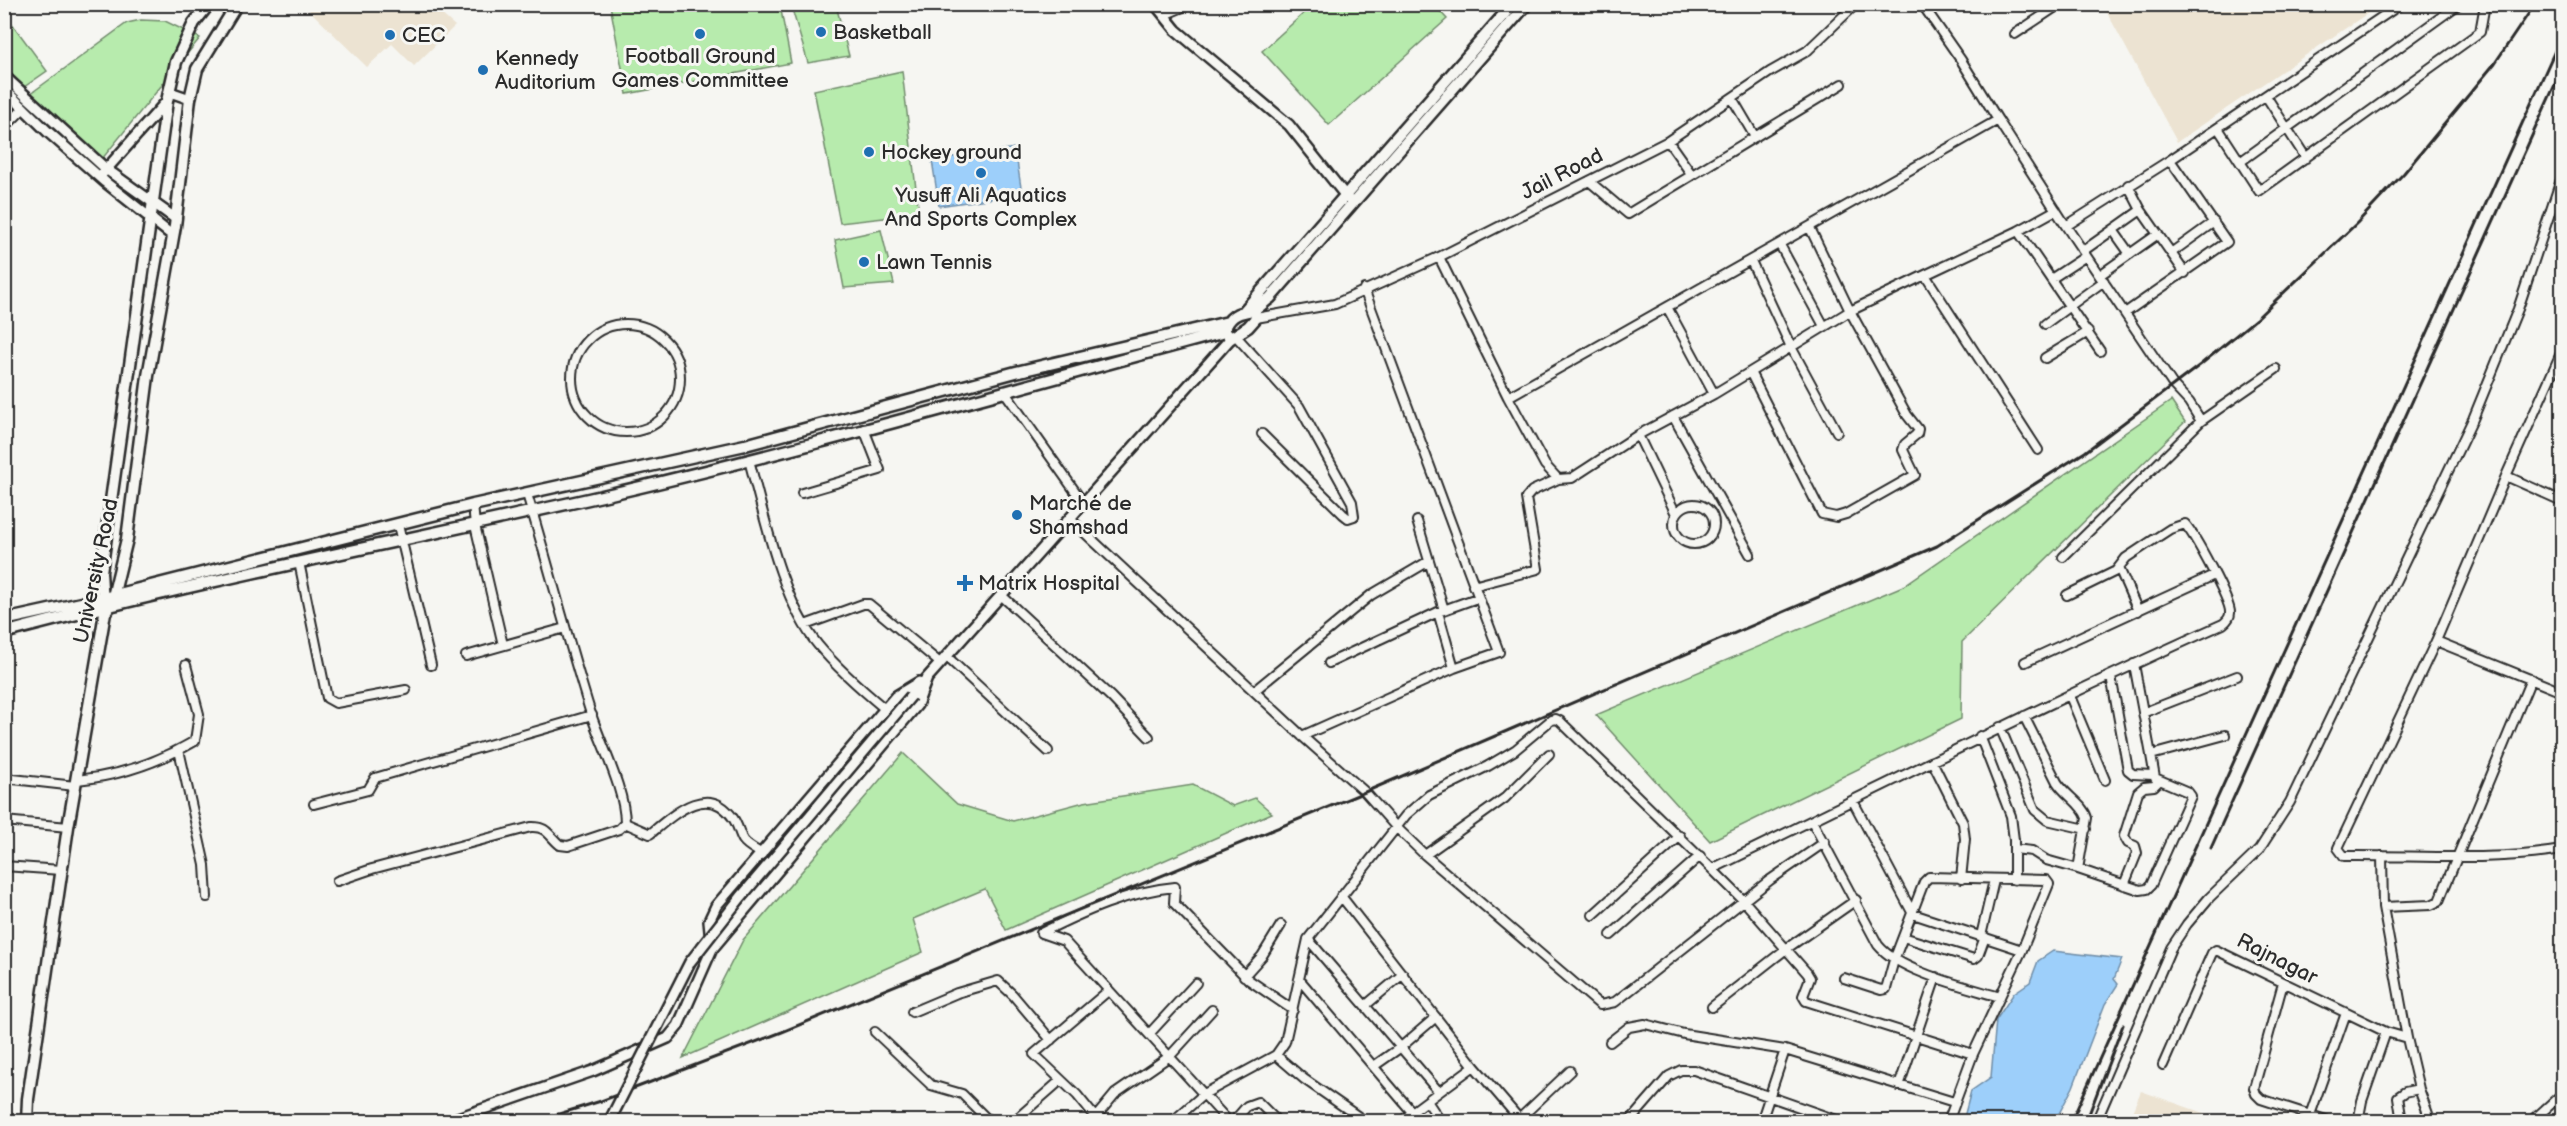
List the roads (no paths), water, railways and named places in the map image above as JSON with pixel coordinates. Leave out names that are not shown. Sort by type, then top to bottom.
[{"type":"main road","name":"University Road","points":[[27,1122],[28,1099],[68,827],[107,603],[127,539],[148,376],[176,219],[190,99],[197,69],[237,4]]},
{"type":"main road","points":[[4,620],[107,603],[475,525],[749,460],[1248,327],[1251,313],[1344,194],[1513,4]]},
{"type":"main road","points":[[4,633],[107,603],[473,505],[745,445],[1016,372],[1230,332],[1270,298],[1527,4]]},
{"type":"main road","points":[[107,603],[101,572],[169,96],[176,62],[203,6]]},
{"type":"street","points":[[1155,4],[1176,30],[1289,125],[1352,204]]},
{"type":"street","points":[[1164,15],[1190,4]]},
{"type":"street","name":"Jail Road","points":[[1251,313],[1335,304],[1439,257],[1668,141],[1807,51],[1856,4]]},
{"type":"street","points":[[1922,4],[1962,60],[2084,254],[2201,421]]},
{"type":"street","points":[[2015,34],[2060,4]]},
{"type":"street","points":[[2066,226],[2170,160],[2401,4]]},
{"type":"street","points":[[2240,162],[2288,130],[2459,4]]},
{"type":"street","points":[[2218,128],[2259,190],[2480,32],[2485,4]]},
{"type":"street","points":[[4,76],[150,220],[173,236]]},
{"type":"street","points":[[1589,181],[1628,214],[1842,84]]},
{"type":"street","points":[[4,89],[48,132],[103,173],[176,219]]},
{"type":"street","points":[[103,173],[169,96],[190,99]]},
{"type":"street","points":[[2266,96],[2306,158]]},
{"type":"street","points":[[1732,98],[1755,137]]},
{"type":"street","points":[[4,128],[24,108]]},
{"type":"street","points":[[1508,397],[1998,120]]},
{"type":"street","points":[[1668,141],[1692,175]]},
{"type":"street","points":[[2125,313],[2227,242],[2170,160]]},
{"type":"street","points":[[2096,1122],[2172,948],[2187,924],[2209,898],[2259,850],[2290,802],[2473,419],[2518,309],[2562,177]]},
{"type":"street","points":[[2128,185],[2141,210],[2185,273]]},
{"type":"street","points":[[1473,586],[1538,569],[1526,498],[1532,491],[1558,479],[1572,478],[1638,435],[1714,394],[1850,311],[2018,231],[2056,210]]},
{"type":"street","points":[[2051,279],[2141,210]]},
{"type":"street","points":[[2171,253],[2214,222]]},
{"type":"street","points":[[1750,372],[1822,514],[1836,517],[1846,514],[1915,475],[1903,450],[1905,444],[1917,434],[1918,429],[1850,311],[1810,228]]},
{"type":"street","points":[[2113,230],[2130,254]]},
{"type":"street","points":[[2018,231],[2100,351]]},
{"type":"street","points":[[2045,324],[2158,234]]},
{"type":"street","points":[[1780,245],[1824,326]]},
{"type":"street","points":[[1439,257],[1508,397],[1545,465],[1558,479]]},
{"type":"street","points":[[1751,261],[1791,347],[1837,432]]},
{"type":"street","points":[[1925,275],[2038,450]]},
{"type":"street","points":[[1302,736],[1454,668],[1499,652],[1364,289]]},
{"type":"street","points":[[1667,307],[1714,394]]},
{"type":"street","points":[[615,326],[645,328],[656,332],[672,346],[680,366],[680,388],[672,407],[657,423],[638,431],[616,431],[596,423],[581,408],[573,388],[573,367],[581,347],[596,332],[615,326]]},
{"type":"street","points":[[609,1122],[690,962],[735,905],[911,696],[1230,332],[1299,406],[1353,502],[1354,516],[1348,518],[1343,514],[1262,434]]},
{"type":"street","points":[[2045,358],[2088,332]]},
{"type":"street","points":[[2562,351],[2436,641],[2338,848],[2344,856],[2459,857],[2562,850]]},
{"type":"street","points":[[2063,557],[2201,421],[2276,369]]},
{"type":"street","points":[[1004,391],[1082,501]]},
{"type":"street","points":[[1673,416],[1750,554]]},
{"type":"street","points":[[802,493],[880,470],[864,429]]},
{"type":"street","points":[[1638,435],[1676,514],[1675,529],[1684,541],[1699,543],[1711,533],[1713,518],[1703,506],[1688,505],[1676,514]]},
{"type":"street","points":[[749,460],[779,568],[805,625],[818,645],[858,686],[885,709]]},
{"type":"street","points":[[2506,476],[2562,501]]},
{"type":"street","points":[[527,494],[565,628],[619,791],[625,824]]},
{"type":"street","points":[[473,505],[475,525],[503,645]]},
{"type":"street","points":[[1069,518],[1365,792],[1425,855],[1600,1005],[1615,1002],[1744,901],[1825,842]]},
{"type":"street","points":[[1417,521],[1429,561],[1454,668]]},
{"type":"street","points":[[1712,869],[1980,736],[2070,696],[2228,620],[2230,612],[2214,575],[2185,524],[2170,529],[2126,558],[2119,568],[2067,595]]},
{"type":"street","points":[[398,525],[431,665]]},
{"type":"street","points":[[1254,691],[1371,595],[1429,561]]},
{"type":"street","points":[[299,562],[327,698],[336,702],[406,690]]},
{"type":"street","points":[[2119,568],[2138,611]]},
{"type":"street","points":[[2025,662],[2214,575]]},
{"type":"street","points":[[1001,595],[1111,697],[1149,737]]},
{"type":"street","points":[[1329,663],[1441,611],[1477,598]]},
{"type":"street","points":[[805,625],[869,604],[943,659],[1048,751]]},
{"type":"street","points":[[466,656],[565,628]]},
{"type":"street","points":[[2436,641],[2562,692]]},
{"type":"street","points":[[2124,885],[2137,853],[2135,846],[2128,843],[2124,836],[2138,792],[2144,787],[2154,786],[2156,778],[2134,664]]},
{"type":"street","points":[[4,778],[76,783],[140,766],[195,741],[199,714],[186,665]]},
{"type":"street","points":[[2014,849],[2032,851],[2046,860],[2140,890],[2147,889],[2151,885],[2191,796],[2188,792],[2156,778],[2133,774],[2128,770],[2111,676]]},
{"type":"street","points":[[2145,712],[2237,676]]},
{"type":"street","points":[[712,949],[709,921],[716,906],[896,696],[927,678]]},
{"type":"street","points":[[446,1122],[593,1071],[668,1038],[678,1026],[712,949],[917,705],[927,678]]},
{"type":"street","points":[[2383,907],[2436,904],[2442,896],[2531,679]]},
{"type":"street","points":[[2070,696],[2106,780]]},
{"type":"street","points":[[314,804],[368,790],[375,778],[592,715]]},
{"type":"street","points":[[2024,716],[2056,782],[2063,792],[2085,812],[2086,829],[2078,869]]},
{"type":"street","points":[[1172,1122],[1204,1094],[1276,1054],[1285,1042],[1308,939],[1418,802],[1515,750],[1556,719],[1680,836],[1744,901],[1810,978],[1803,996],[1806,1001],[1973,1054]]},
{"type":"street","points":[[2000,727],[2035,810],[2041,817],[2086,829]]},
{"type":"street","points":[[2151,755],[2224,735]]},
{"type":"street","points":[[1980,736],[2011,816],[2014,880]]},
{"type":"street","points":[[179,750],[205,865],[207,897]]},
{"type":"street","points":[[1425,855],[1505,798],[1549,754]]},
{"type":"street","points":[[1932,761],[1963,824],[1965,839],[1961,879]]},
{"type":"street","points":[[1853,801],[1913,914],[2022,950]]},
{"type":"street","points":[[625,824],[650,834],[682,807],[702,802],[721,804],[734,819],[744,842],[762,854]]},
{"type":"street","points":[[4,821],[68,827]]},
{"type":"street","points":[[1812,821],[1878,945],[1894,960],[1936,977],[2000,997]]},
{"type":"street","points":[[337,881],[372,869],[531,827],[540,826],[547,830],[560,846],[568,846],[618,829],[625,824]]},
{"type":"street","points":[[1593,915],[1680,836]]},
{"type":"street","points":[[1611,935],[1700,856]]},
{"type":"street","points":[[2382,856],[2383,907],[2407,1038],[2419,1089],[2431,1122]]},
{"type":"street","points":[[4,866],[61,870]]},
{"type":"street","points":[[1844,978],[1884,990],[1924,882],[1929,877],[2046,880],[2049,884],[2022,950],[1973,1054],[1948,1122]]},
{"type":"street","points":[[1904,937],[1974,959],[1978,956],[1983,936],[1994,879]]},
{"type":"street","points":[[1278,1122],[1258,1102],[1252,1102],[1231,1122],[1064,941],[1041,933],[1069,919],[1148,890],[1175,887],[1174,903],[1244,976],[1293,1010]]},
{"type":"street","points":[[1341,896],[1519,1121],[1570,1071]]},
{"type":"street","points":[[1712,1007],[1786,949],[1856,900]]},
{"type":"street","points":[[1244,976],[1262,957],[1281,925]]},
{"type":"street","points":[[1308,939],[1439,1092]]},
{"type":"street","name":"Rajnagar","points":[[2163,1065],[2212,953],[2216,950],[2386,1032],[2407,1038]]},
{"type":"street","points":[[1366,1005],[1403,974]]},
{"type":"street","points":[[1899,1086],[1936,977]]},
{"type":"street","points":[[1299,979],[1412,1112]]},
{"type":"street","points":[[912,1012],[957,993],[998,981],[1013,995],[1051,1040]]},
{"type":"street","points":[[1150,1034],[1196,983]]},
{"type":"street","points":[[2283,983],[2254,1088],[2256,1094],[2261,1099],[2332,1122]]},
{"type":"street","points":[[1108,991],[1034,1054],[1097,1120],[1115,1094],[1170,1056],[1212,1010]]},
{"type":"street","points":[[2310,1115],[2346,1013]]},
{"type":"street","points":[[1374,1066],[1401,1047],[1436,1017]]},
{"type":"street","points":[[1610,1042],[1629,1027],[1645,1024],[1684,1034],[1785,1050],[1954,1102]]},
{"type":"street","points":[[875,1032],[931,1085],[962,1094],[990,1122]]},
{"type":"street","points":[[2358,1122],[2362,1101],[2386,1032]]},
{"type":"street","points":[[1761,1122],[1785,1050]]},
{"type":"street","points":[[1276,1054],[1304,1078],[1366,1122]]},
{"type":"street","points":[[1402,1122],[1474,1066]]},
{"type":"street","points":[[1629,1122],[1669,1076],[1681,1070],[1694,1070],[1842,1122]]},
{"type":"street","points":[[1013,1122],[1061,1080]]},
{"type":"street","points":[[2402,1122],[2398,1097],[2404,1092],[2419,1089]]},
{"type":"street","points":[[2531,1122],[2562,1094]]},
{"type":"street","points":[[1427,1101],[1441,1122]]},
{"type":"street","points":[[1804,1122],[1807,1111]]},
{"type":"water","points":[[1015,148],[1022,194],[939,206],[932,160]]},
{"type":"water","points":[[2053,951],[2122,959],[2114,979],[2118,984],[2105,1004],[2073,1087],[2055,1121],[1963,1121],[1971,1091],[1991,1077],[1996,1020],[2014,993],[2030,982],[2038,961]]},
{"type":"railway","points":[[533,1122],[601,1101],[782,1032],[1365,792],[1937,546],[2085,452],[2200,365],[2256,319],[2357,223],[2404,173],[2495,63],[2535,4]]},
{"type":"railway","points":[[2071,1122],[2562,35]]},
{"type":"railway","points":[[2211,848],[2562,69]]},
{"type":"railway","points":[[2086,1122],[2123,1025]]},
{"type":"place","name":"Basketball","points":[[821,32]]},
{"type":"place","name":"Football Ground Games Committee","points":[[700,34]]},
{"type":"place","name":"CEC","points":[[390,35]]},
{"type":"place","name":"Kennedy Auditorium","points":[[483,70]]},
{"type":"place","name":"Hockey ground","points":[[869,152]]},
{"type":"place","name":"Yusuff Ali Aquatics And Sports Complex","points":[[981,173]]},
{"type":"place","name":"Lawn Tennis","points":[[864,262]]},
{"type":"place","name":"Marché de Shamshad","points":[[1017,515]]},
{"type":"place","name":"Matrix Hospital","points":[[965,583]]}]
